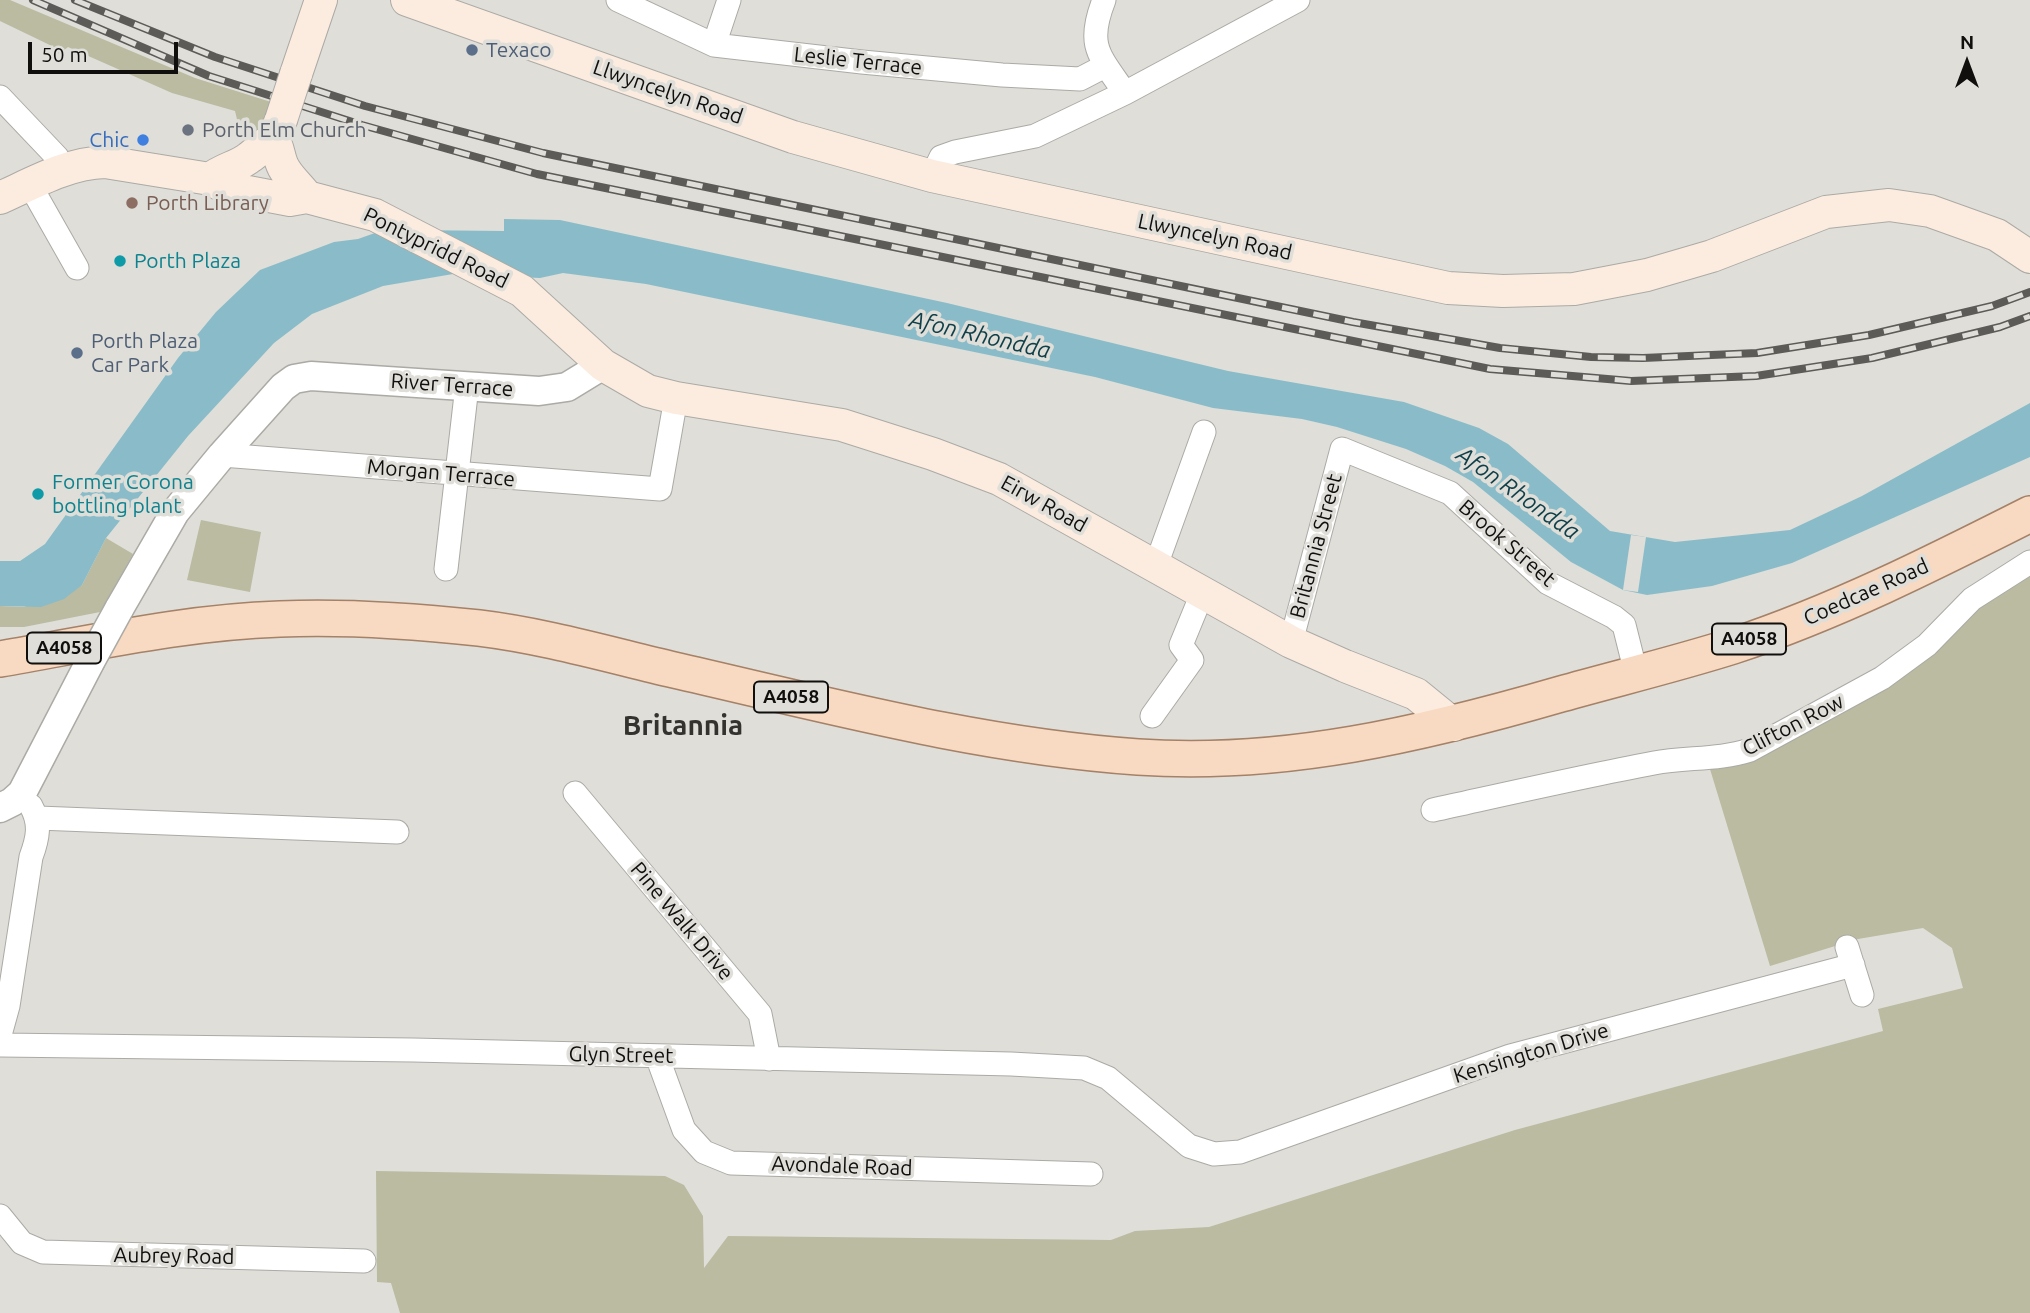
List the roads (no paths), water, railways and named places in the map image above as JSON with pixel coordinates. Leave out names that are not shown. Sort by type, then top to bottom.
[{"type":"main road","points":[[307,197],[279,159],[277,129],[321,0]]},
{"type":"main road","name":"Llwyncelyn Road","points":[[407,0],[793,137],[932,176],[1448,288],[1503,291],[1574,289],[1647,275],[1712,256],[1826,212],[1889,205],[1930,211],[1997,235],[2030,257]]},
{"type":"main road","points":[[209,180],[222,169],[251,157],[277,129]]},
{"type":"main road","name":"Pontypridd Road","points":[[0,198],[63,170],[93,162],[105,162],[209,180],[227,188],[290,200],[307,197],[353,208],[393,224],[522,291],[603,365]]},
{"type":"main road","name":"Eirw Road","points":[[603,365],[648,391],[842,425],[999,478],[1291,642],[1416,694],[1454,725]]},
{"type":"main road","name":"Coedcae Road","points":[[1454,725],[1733,645],[1821,613],[1913,573],[2030,514]]},
{"type":"main road","name":"A4058","points":[[0,659],[184,627],[277,619],[355,618],[486,629],[570,645],[942,731],[1064,750],[1142,758],[1238,757],[1340,747],[1454,725]]},
{"type":"street","name":"Leslie Terrace","points":[[618,0],[714,45],[1002,75],[1080,79],[1105,66]]},
{"type":"street","points":[[714,45],[729,0]]},
{"type":"street","points":[[1104,0],[1095,23],[1094,43],[1105,66],[1125,93]]},
{"type":"street","points":[[932,176],[941,157],[1035,136],[1125,93],[1298,0]]},
{"type":"street","points":[[0,97],[57,157],[63,170]]},
{"type":"street","points":[[30,185],[77,268]]},
{"type":"street","name":"River Terrace","points":[[222,455],[283,387],[294,379],[311,376],[540,391],[567,387],[603,365]]},
{"type":"street","points":[[446,569],[467,386]]},
{"type":"street","name":"Morgan Terrace","points":[[222,455],[660,489],[676,398]]},
{"type":"street","points":[[1155,568],[1205,432]]},
{"type":"street","name":"Britannia Street","points":[[1291,642],[1342,449]]},
{"type":"street","name":"Brook Street","points":[[1342,449],[1450,493],[1548,583],[1614,617],[1624,625],[1636,673]]},
{"type":"street","points":[[222,455],[175,512],[11,800],[38,818],[397,832]]},
{"type":"street","name":"Clifton Row","points":[[1433,810],[1656,762],[1706,756],[1730,757],[1749,750],[1882,678],[1927,645],[1972,599],[2030,562]]},
{"type":"street","points":[[1152,716],[1192,660],[1181,645],[1202,594]]},
{"type":"street","name":"Pine Walk Drive","points":[[575,793],[760,1014],[769,1059]]},
{"type":"street","points":[[0,1035],[32,857],[38,838],[38,818]]},
{"type":"street","name":"Kensington Drive","points":[[1214,1154],[1240,1152],[1510,1056],[1850,956],[1862,995]]},
{"type":"street","name":"Glyn Street","points":[[0,1045],[657,1056],[1084,1068],[1108,1078],[1189,1146],[1214,1154]]},
{"type":"street","name":"Avondale Road","points":[[657,1056],[684,1130],[704,1152],[731,1163],[1091,1174]]},
{"type":"street","name":"Aubrey Road","points":[[0,1216],[22,1243],[43,1252],[364,1261]]},
{"type":"water","name":"Afon Rhondda","points":[[504,219],[560,220],[947,303],[1228,371],[1404,402],[1479,428],[1508,444],[1610,531],[1675,542],[1790,530],[1862,496],[2030,403],[2030,457],[1792,563],[1712,586],[1647,595],[1623,590],[1571,562],[1473,482],[1445,466],[1406,449],[1337,427],[1302,419],[1213,408],[1095,377],[646,284],[563,273],[540,278],[453,274],[383,286],[312,314],[274,343],[188,436],[106,538],[82,585],[64,599],[41,607],[0,606],[0,561],[20,561],[45,544],[178,358],[216,312],[260,270],[334,242],[358,239],[375,233],[408,230],[504,231]]},
{"type":"railway","points":[[33,0],[209,76],[362,125],[537,174],[1490,369],[1631,381],[1756,376],[1872,358],[2000,327],[2030,316]]},
{"type":"railway","points":[[75,0],[215,57],[365,106],[543,153],[1353,322],[1500,348],[1591,357],[1643,358],[1757,353],[1869,335],[1992,306],[2030,292]]},
{"type":"place","name":"Texaco","points":[[472,50]]},
{"type":"place","name":"Porth Elm Church","points":[[188,130]]},
{"type":"place","name":"Chic","points":[[143,140]]},
{"type":"place","name":"Porth Library","points":[[132,203]]},
{"type":"place","name":"Porth Plaza","points":[[120,261]]},
{"type":"place","name":"Porth Plaza Car Park","points":[[77,353]]},
{"type":"place","name":"Former Corona bottling plant","points":[[38,494]]},
{"type":"district","name":"Britannia","points":[[683,726]]}]
